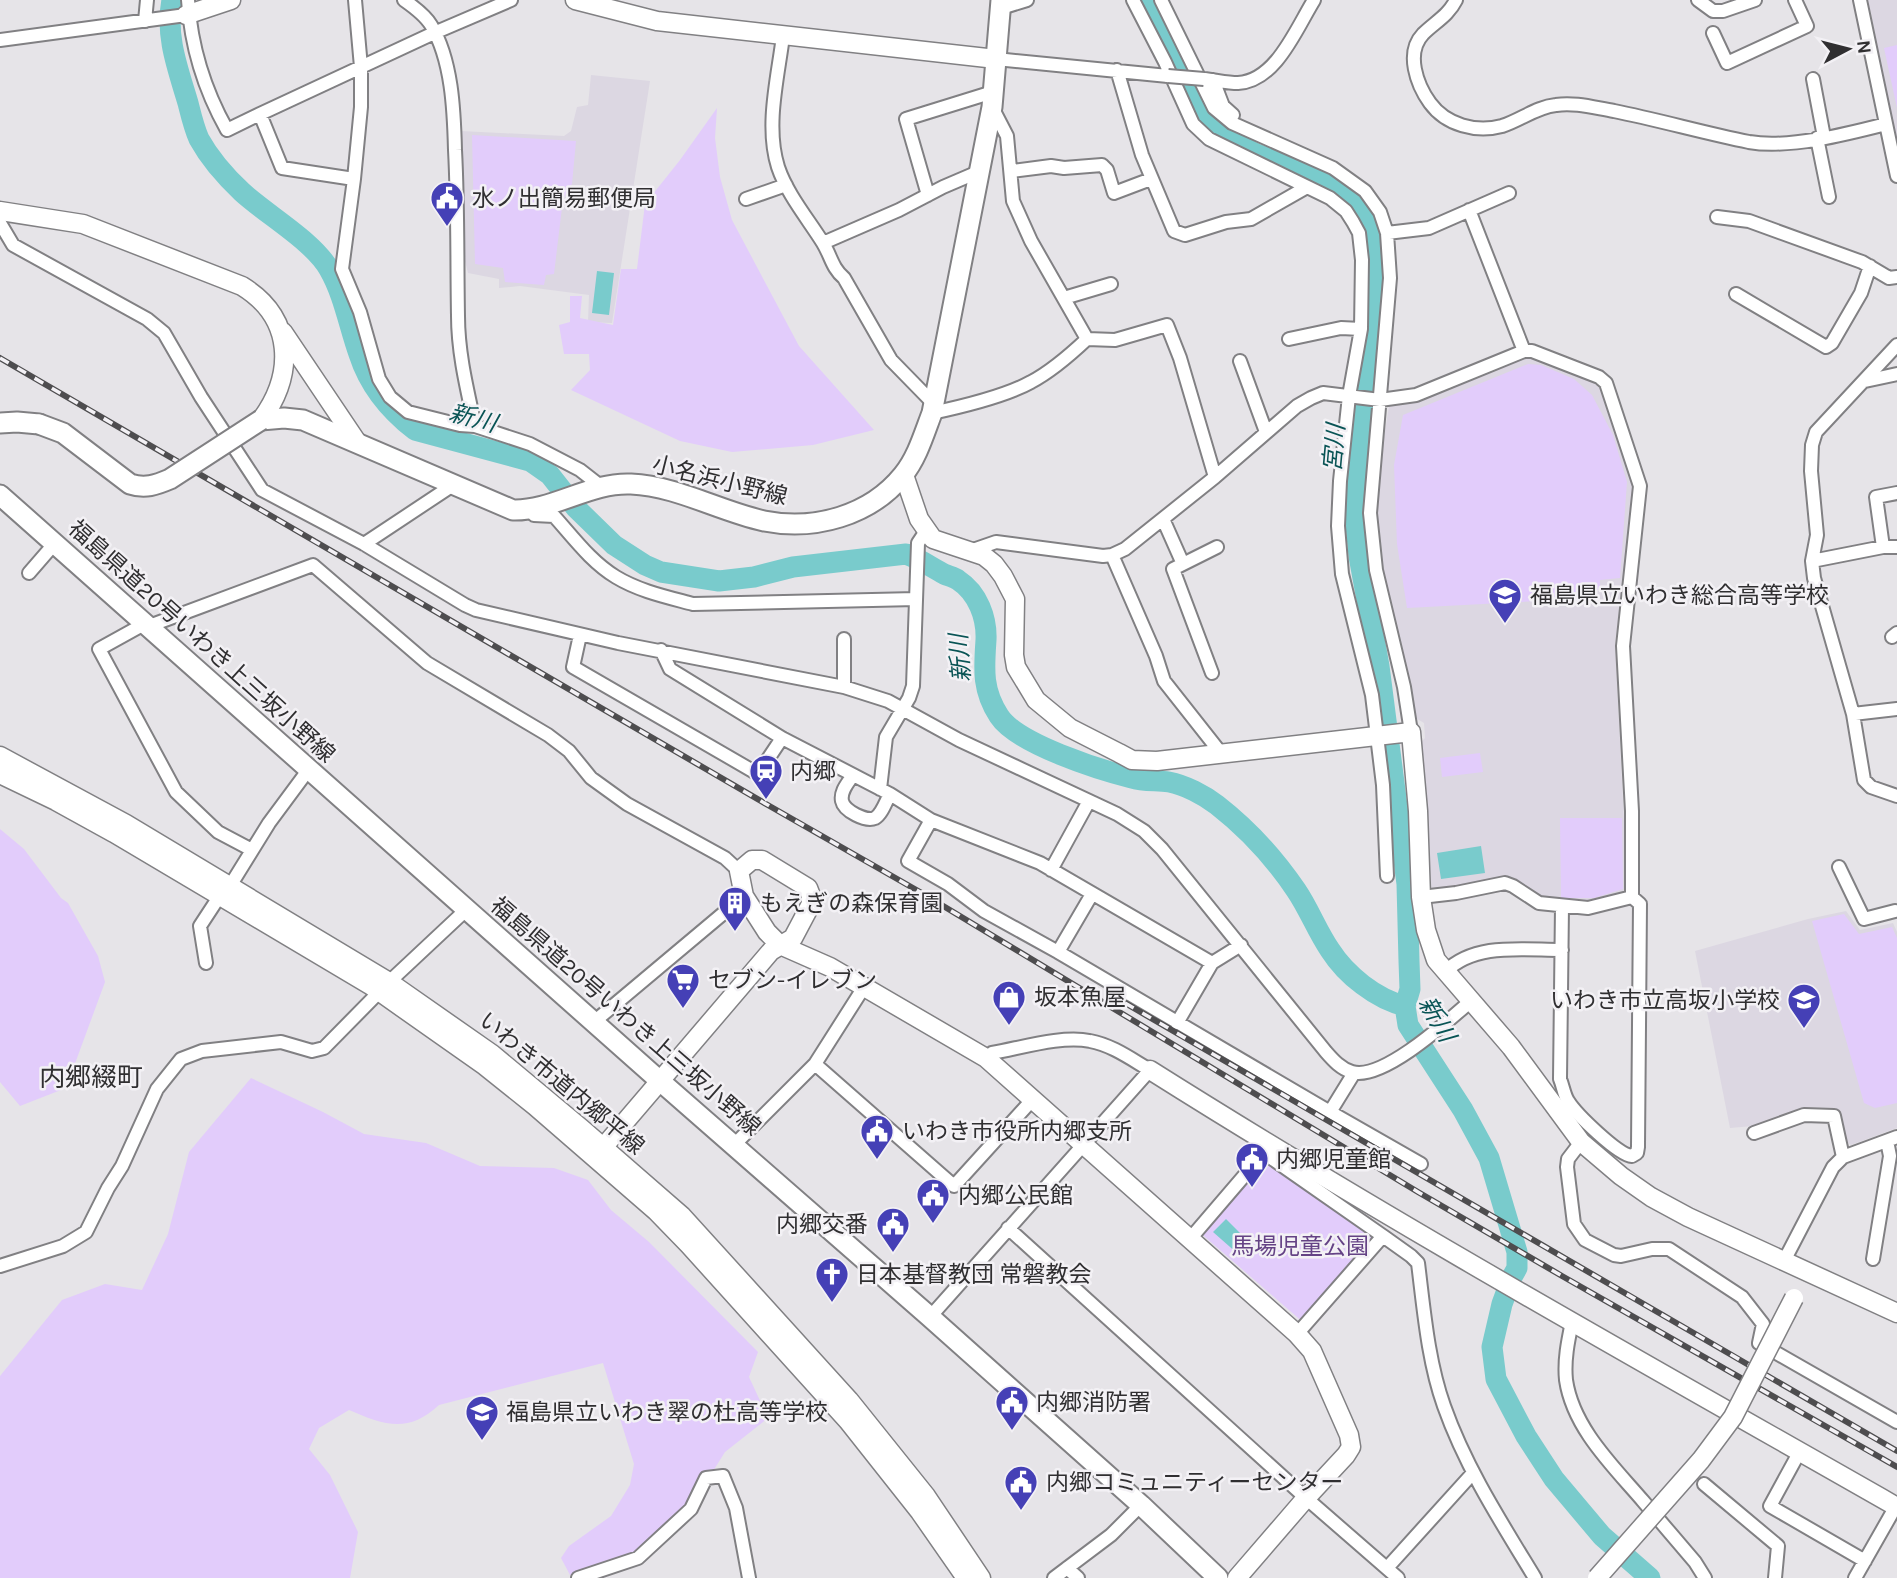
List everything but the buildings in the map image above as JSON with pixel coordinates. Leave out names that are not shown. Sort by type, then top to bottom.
[{"type":"main road","name":"小名浜小野線","points":[[513,510],[525,510],[596,490],[629,484],[654,487],[764,521],[806,524],[850,514],[884,496],[904,475],[916,454],[933,408],[993,99],[1001,4]]},
{"type":"main road","points":[[0,424],[39,424],[63,433],[130,484],[140,487],[170,479],[261,420],[303,420],[513,510]]},
{"type":"main road","name":"福島県道20号いわき上三坂小野線","points":[[0,495],[930,1317],[1218,1578]]},
{"type":"street","points":[[147,0],[147,20]]},
{"type":"street","points":[[0,40],[147,20],[231,0]]},
{"type":"street","points":[[355,0],[361,67],[361,107],[342,269],[360,312],[379,379],[390,397],[408,412],[475,426],[530,444],[580,470],[596,490]]},
{"type":"street","points":[[404,0],[432,26],[447,68],[453,107],[458,203],[457,317],[460,358],[475,426]]},
{"type":"street","points":[[188,10],[201,73],[227,130],[511,0]]},
{"type":"street","points":[[575,0],[657,21],[1237,83],[1262,76],[1272,67],[1314,0]]},
{"type":"street","points":[[1001,4],[1027,0]]},
{"type":"street","points":[[1133,0],[1193,124],[1209,139],[1330,198],[1346,211],[1359,233],[1363,289],[1361,329],[1340,481],[1339,560],[1372,695],[1383,785],[1387,876]]},
{"type":"street","points":[[1161,0],[1214,108],[1232,123],[1333,168],[1365,191],[1380,212],[1387,233],[1390,278],[1377,399],[1370,513],[1372,545],[1383,607],[1404,687],[1406,732],[1418,811],[1421,897],[1426,930],[1436,960],[1469,1003],[1511,1047],[1581,1142],[1621,1176],[1688,1217],[1897,1313]]},
{"type":"street","points":[[1456,0],[1447,14],[1418,41],[1414,70],[1430,103],[1440,113],[1460,125],[1494,128],[1544,107],[1576,104],[1670,122],[1751,142],[1778,144],[1886,124]]},
{"type":"street","points":[[1698,0],[1713,11],[1755,0]]},
{"type":"street","points":[[1713,33],[1727,63],[1807,26],[1795,0]]},
{"type":"street","points":[[1860,0],[1897,176]]},
{"type":"street","points":[[783,36],[773,125],[778,166],[786,185],[831,256],[833,268],[845,278],[887,354],[933,408],[963,407],[1029,384],[1059,364],[1087,339],[1115,340],[1167,325],[1180,358],[1215,477]]},
{"type":"street","points":[[1117,71],[1152,180],[1174,231],[1185,235],[1226,222],[1251,219],[1307,187]]},
{"type":"street","points":[[1209,79],[1223,106],[1245,129]]},
{"type":"street","points":[[1813,79],[1829,197]]},
{"type":"street","points":[[928,195],[906,119],[993,99],[1007,136],[1013,201],[1031,240],[1087,339]]},
{"type":"street","points":[[260,114],[282,168],[354,179]]},
{"type":"street","points":[[1012,171],[1051,166],[1064,168],[1102,165],[1107,170],[1114,193],[1152,180]]},
{"type":"street","points":[[823,243],[978,172]]},
{"type":"street","points":[[746,199],[786,185]]},
{"type":"street","points":[[1387,233],[1429,228],[1509,193]]},
{"type":"street","points":[[1469,210],[1524,351]]},
{"type":"street","points":[[0,211],[83,224],[242,286],[264,303],[357,442]]},
{"type":"street","points":[[1717,217],[1749,221],[1870,266],[1889,278],[1897,277]]},
{"type":"street","points":[[0,223],[13,245],[147,319],[164,332],[201,397],[262,490],[363,544],[476,610],[580,635],[844,687],[888,701],[959,740],[1118,814],[1144,831],[1203,897],[1326,1052],[1339,1065],[1354,1073],[1382,1069],[1469,1003]]},
{"type":"street","points":[[1736,294],[1826,347],[1832,343],[1861,293],[1870,266]]},
{"type":"street","points":[[1064,298],[1111,284]]},
{"type":"street","points":[[261,420],[274,404],[285,369],[284,347],[278,323]]},
{"type":"street","points":[[1289,339],[1341,328],[1361,329]]},
{"type":"street","points":[[1897,345],[1816,432],[1812,445],[1811,471],[1817,535],[1812,561],[1814,578],[1853,715],[1864,780],[1871,788],[1897,796]]},
{"type":"street","points":[[970,551],[996,542],[1103,556],[1125,550],[1297,406],[1323,393],[1377,399],[1416,395],[1524,351],[1532,351],[1599,377],[1606,383],[1640,486],[1623,646],[1632,811],[1632,897],[1640,904],[1637,1153],[1632,1156],[1623,1154],[1589,1124],[1567,1100],[1560,1079],[1562,906]]},
{"type":"street","points":[[1240,362],[1266,432]]},
{"type":"street","points":[[1865,381],[1897,374]]},
{"type":"street","points":[[904,475],[919,519],[933,539],[984,556],[1003,576],[1015,599],[1014,655],[1017,667],[1036,699],[1059,720],[1132,760],[1157,761],[1406,732]]},
{"type":"street","points":[[363,544],[453,485]]},
{"type":"street","points":[[1883,547],[1875,497],[1897,493]]},
{"type":"street","points":[[513,510],[528,516],[554,516],[597,563],[616,577],[659,595],[693,604],[916,597]]},
{"type":"street","points":[[1163,519],[1183,564],[1181,565]]},
{"type":"street","points":[[853,775],[844,789],[842,803],[865,819],[879,815],[885,792],[886,737],[913,686],[918,543],[926,531]]},
{"type":"street","points":[[29,573],[55,543]]},
{"type":"street","points":[[1212,673],[1173,569],[1217,547]]},
{"type":"street","points":[[1812,561],[1883,547],[1897,547]]},
{"type":"street","points":[[1112,555],[1156,656],[1164,681],[1220,752]]},
{"type":"street","points":[[251,850],[218,832],[176,792],[99,649],[147,625],[313,565],[427,663],[548,735],[569,751],[592,778],[618,797],[726,858],[739,870],[744,896],[767,932],[780,945],[830,967],[986,1058],[1297,1334],[1312,1351],[1349,1434],[1351,1447],[1237,1578]]},
{"type":"street","points":[[580,635],[573,667],[758,774],[782,737]]},
{"type":"street","points":[[844,639],[844,687]]},
{"type":"street","points":[[661,650],[670,669],[782,737],[931,820],[1051,870],[1212,963]]},
{"type":"street","points":[[1853,715],[1897,709]]},
{"type":"street","name":"いわき市道内郷平線","points":[[0,756],[126,824],[225,891],[385,987],[681,1216],[849,1399],[926,1496],[981,1578]]},
{"type":"street","points":[[206,963],[200,926],[309,769]]},
{"type":"street","name":"いわき市道内郷平線","points":[[0,774],[225,891]]},
{"type":"street","points":[[1051,870],[1089,801]]},
{"type":"street","points":[[931,820],[908,860],[948,884],[984,911],[1421,1164]]},
{"type":"street","points":[[599,1152],[771,951],[793,937],[810,904],[808,888],[762,860],[752,860],[739,870]]},
{"type":"street","points":[[1839,867],[1864,919],[1896,911]]},
{"type":"street","points":[[1421,897],[1505,883],[1538,903],[1562,906],[1588,908],[1632,897]]},
{"type":"street","points":[[1058,952],[1092,894]]},
{"type":"street","points":[[595,1021],[744,896]]},
{"type":"street","points":[[0,1266],[63,1246],[86,1232],[122,1166],[157,1089],[181,1059],[202,1051],[281,1042],[312,1051],[324,1048],[467,909]]},
{"type":"street","points":[[1177,1023],[1212,963],[1241,945]]},
{"type":"street","points":[[1445,972],[1452,964],[1493,949],[1562,950]]},
{"type":"street","points":[[735,1144],[815,1064],[864,987]]},
{"type":"street","points":[[986,1058],[992,1053],[1070,1039],[1090,1041],[1108,1047],[1150,1070],[1267,1149],[1411,1256],[1418,1263],[1433,1369],[1444,1406],[1472,1474],[1535,1578]]},
{"type":"street","points":[[815,1064],[954,1186],[1033,1099]]},
{"type":"street","points":[[930,1317],[1150,1070]]},
{"type":"street","points":[[1330,1112],[1354,1073]]},
{"type":"street","points":[[1541,1091],[1560,1079]]},
{"type":"street","points":[[1754,1133],[1804,1115],[1834,1116],[1843,1157]]},
{"type":"street","points":[[1784,1261],[1833,1167],[1843,1157],[1892,1139],[1873,1259]]},
{"type":"street","points":[[1581,1142],[1568,1159],[1567,1167],[1574,1224],[1585,1240],[1621,1256],[1659,1247],[1669,1249],[1742,1297],[1763,1324],[1759,1343],[1897,1422]]},
{"type":"street","points":[[1190,1239],[1267,1149]]},
{"type":"street","points":[[1267,1149],[1896,1506],[1855,1578]]},
{"type":"street","name":"いわき市道内郷平線","points":[[599,1152],[848,1421],[920,1511],[966,1578]]},
{"type":"street","points":[[1008,1228],[1398,1578]]},
{"type":"street","points":[[1297,1334],[1383,1236]]},
{"type":"street","points":[[1597,1578],[1701,1460],[1733,1418],[1808,1273]]},
{"type":"street","points":[[1567,1319],[1566,1380],[1582,1423],[1599,1449],[1705,1578]]},
{"type":"street","points":[[1800,1451],[1770,1506],[1865,1561]]},
{"type":"street","points":[[1387,1567],[1472,1474]]},
{"type":"street","points":[[578,1578],[638,1558],[691,1508],[706,1478],[723,1476],[736,1508],[749,1578]]},
{"type":"street","points":[[1704,1484],[1778,1546],[1775,1578]]},
{"type":"street","points":[[1054,1578],[1111,1535],[1141,1506]]},
{"type":"street","points":[[1067,1568],[1078,1578]]},
{"type":"shaded area","points":[[1868,0],[1897,0],[1897,141]]},
{"type":"shaded area","points":[[591,75],[650,81],[612,323],[588,322],[589,295],[520,286],[499,288],[499,279],[468,273],[465,261],[461,131],[564,136],[571,131],[577,107],[588,105]]},
{"type":"shaded area","name":"福島県立いわき総合高等学校","points":[[1532,354],[1594,379],[1603,387],[1636,494],[1615,643],[1627,881],[1623,897],[1594,902],[1538,897],[1526,888],[1425,891],[1417,746],[1425,738],[1424,723],[1414,717],[1409,681],[1388,607],[1377,545],[1378,476],[1389,406],[1523,355]]},
{"type":"shaded area","name":"いわき市立高坂小学校","points":[[1846,911],[1860,930],[1893,923],[1897,932],[1897,1128],[1851,1145],[1844,1140],[1833,1112],[1808,1109],[1753,1126],[1730,1128],[1695,951]]},
{"type":"green space","points":[[1897,45],[1897,108],[1884,48]]},
{"type":"green space","points":[[717,108],[715,138],[720,177],[732,220],[799,346],[874,430],[813,445],[732,452],[680,441],[571,390],[590,370],[589,354],[564,354],[559,325],[570,322],[570,296],[582,296],[580,318],[613,325],[621,269],[637,269],[645,204]]},
{"type":"green space","points":[[472,135],[576,141],[572,184],[563,199],[554,274],[546,275],[544,285],[505,282],[503,268],[475,264]]},
{"type":"green space","points":[[1528,364],[1541,365],[1574,379],[1592,395],[1613,435],[1627,482],[1620,578],[1600,580],[1600,589],[1575,592],[1575,599],[1407,608],[1397,544],[1394,465],[1403,415]]},
{"type":"green space","points":[[1480,753],[1483,772],[1442,777],[1440,758]]},
{"type":"green space","points":[[1560,818],[1622,818],[1623,889],[1594,898],[1561,898]]},
{"type":"green space","points":[[0,829],[24,849],[61,898],[68,903],[98,956],[105,982],[66,1088],[20,1106],[0,1082]]},
{"type":"green space","points":[[1844,914],[1859,934],[1892,927],[1897,938],[1897,1103],[1875,1108],[1864,1103],[1812,921]]},
{"type":"green space","points":[[251,1078],[364,1134],[426,1143],[480,1166],[554,1168],[588,1180],[611,1210],[649,1242],[758,1352],[749,1377],[768,1418],[725,1452],[693,1503],[643,1550],[590,1572],[570,1575],[561,1558],[569,1546],[611,1516],[630,1485],[634,1464],[603,1363],[439,1405],[417,1420],[406,1423],[385,1423],[349,1410],[319,1428],[309,1449],[330,1475],[358,1532],[350,1578],[0,1578],[0,1376],[62,1300],[105,1284],[142,1290],[168,1234],[189,1152]]},
{"type":"green space","name":"馬場児童公園","points":[[1264,1153],[1383,1236],[1305,1324],[1197,1230]]},
{"type":"water","points":[[597,271],[614,273],[609,315],[592,313]]},
{"type":"water","points":[[1481,846],[1485,873],[1441,879],[1437,853]]},
{"type":"water","points":[[1226,1219],[1249,1242],[1238,1254],[1213,1232]]},
{"type":"waterway","name":"新川","points":[[172,0],[171,39],[199,139],[236,186],[301,238],[322,259],[339,289],[368,376],[388,405],[415,430],[530,461],[550,475],[576,508],[614,545],[661,572],[719,581],[754,577],[793,567],[906,554],[956,579],[971,592],[983,615],[987,688],[993,706],[1009,726],[1041,746],[1081,762],[1137,779],[1175,783],[1212,801],[1250,834],[1278,866],[1301,897],[1330,950],[1344,968],[1373,992],[1405,1006]]},
{"type":"waterway","name":"宮川","points":[[1148,0],[1162,41],[1187,94],[1216,132],[1256,154],[1315,175],[1357,204],[1373,233],[1370,335],[1355,516],[1359,556],[1379,666],[1407,884],[1410,989],[1405,1006],[1408,1025],[1463,1110],[1489,1158],[1517,1252],[1517,1268],[1502,1304],[1492,1347],[1496,1379],[1526,1436],[1554,1479],[1602,1536],[1650,1578]]},
{"type":"railway","points":[[0,358],[920,892],[1418,1192],[1897,1467]]},
{"type":"railway","points":[[1125,1003],[1897,1451]]},
{"type":"place","name":"水ノ出簡易郵便局","points":[[447,228]]},
{"type":"place","name":"福島県立いわき総合高等学校","points":[[1505,625]]},
{"type":"place","name":"内郷","points":[[766,801]]},
{"type":"place","name":"もえぎの森保育園","points":[[735,933]]},
{"type":"place","name":"セブン-イレブン","points":[[683,1010]]},
{"type":"place","name":"坂本魚屋","points":[[1009,1027]]},
{"type":"place","name":"いわき市立高坂小学校","points":[[1804,1030]]},
{"type":"place","name":"いわき市役所内郷支所","points":[[877,1161]]},
{"type":"place","name":"内郷児童館","points":[[1252,1189]]},
{"type":"place","name":"内郷公民館","points":[[933,1225]]},
{"type":"place","name":"内郷交番","points":[[893,1254]]},
{"type":"place","name":"日本基督教団 常磐教会","points":[[832,1304]]},
{"type":"place","name":"内郷消防署","points":[[1012,1432]]},
{"type":"place","name":"福島県立いわき翠の杜高等学校","points":[[482,1442]]},
{"type":"place","name":"内郷コミュニティーセンター","points":[[1021,1512]]},
{"type":"district","name":"内郷綴町","points":[[91,1077]]}]
